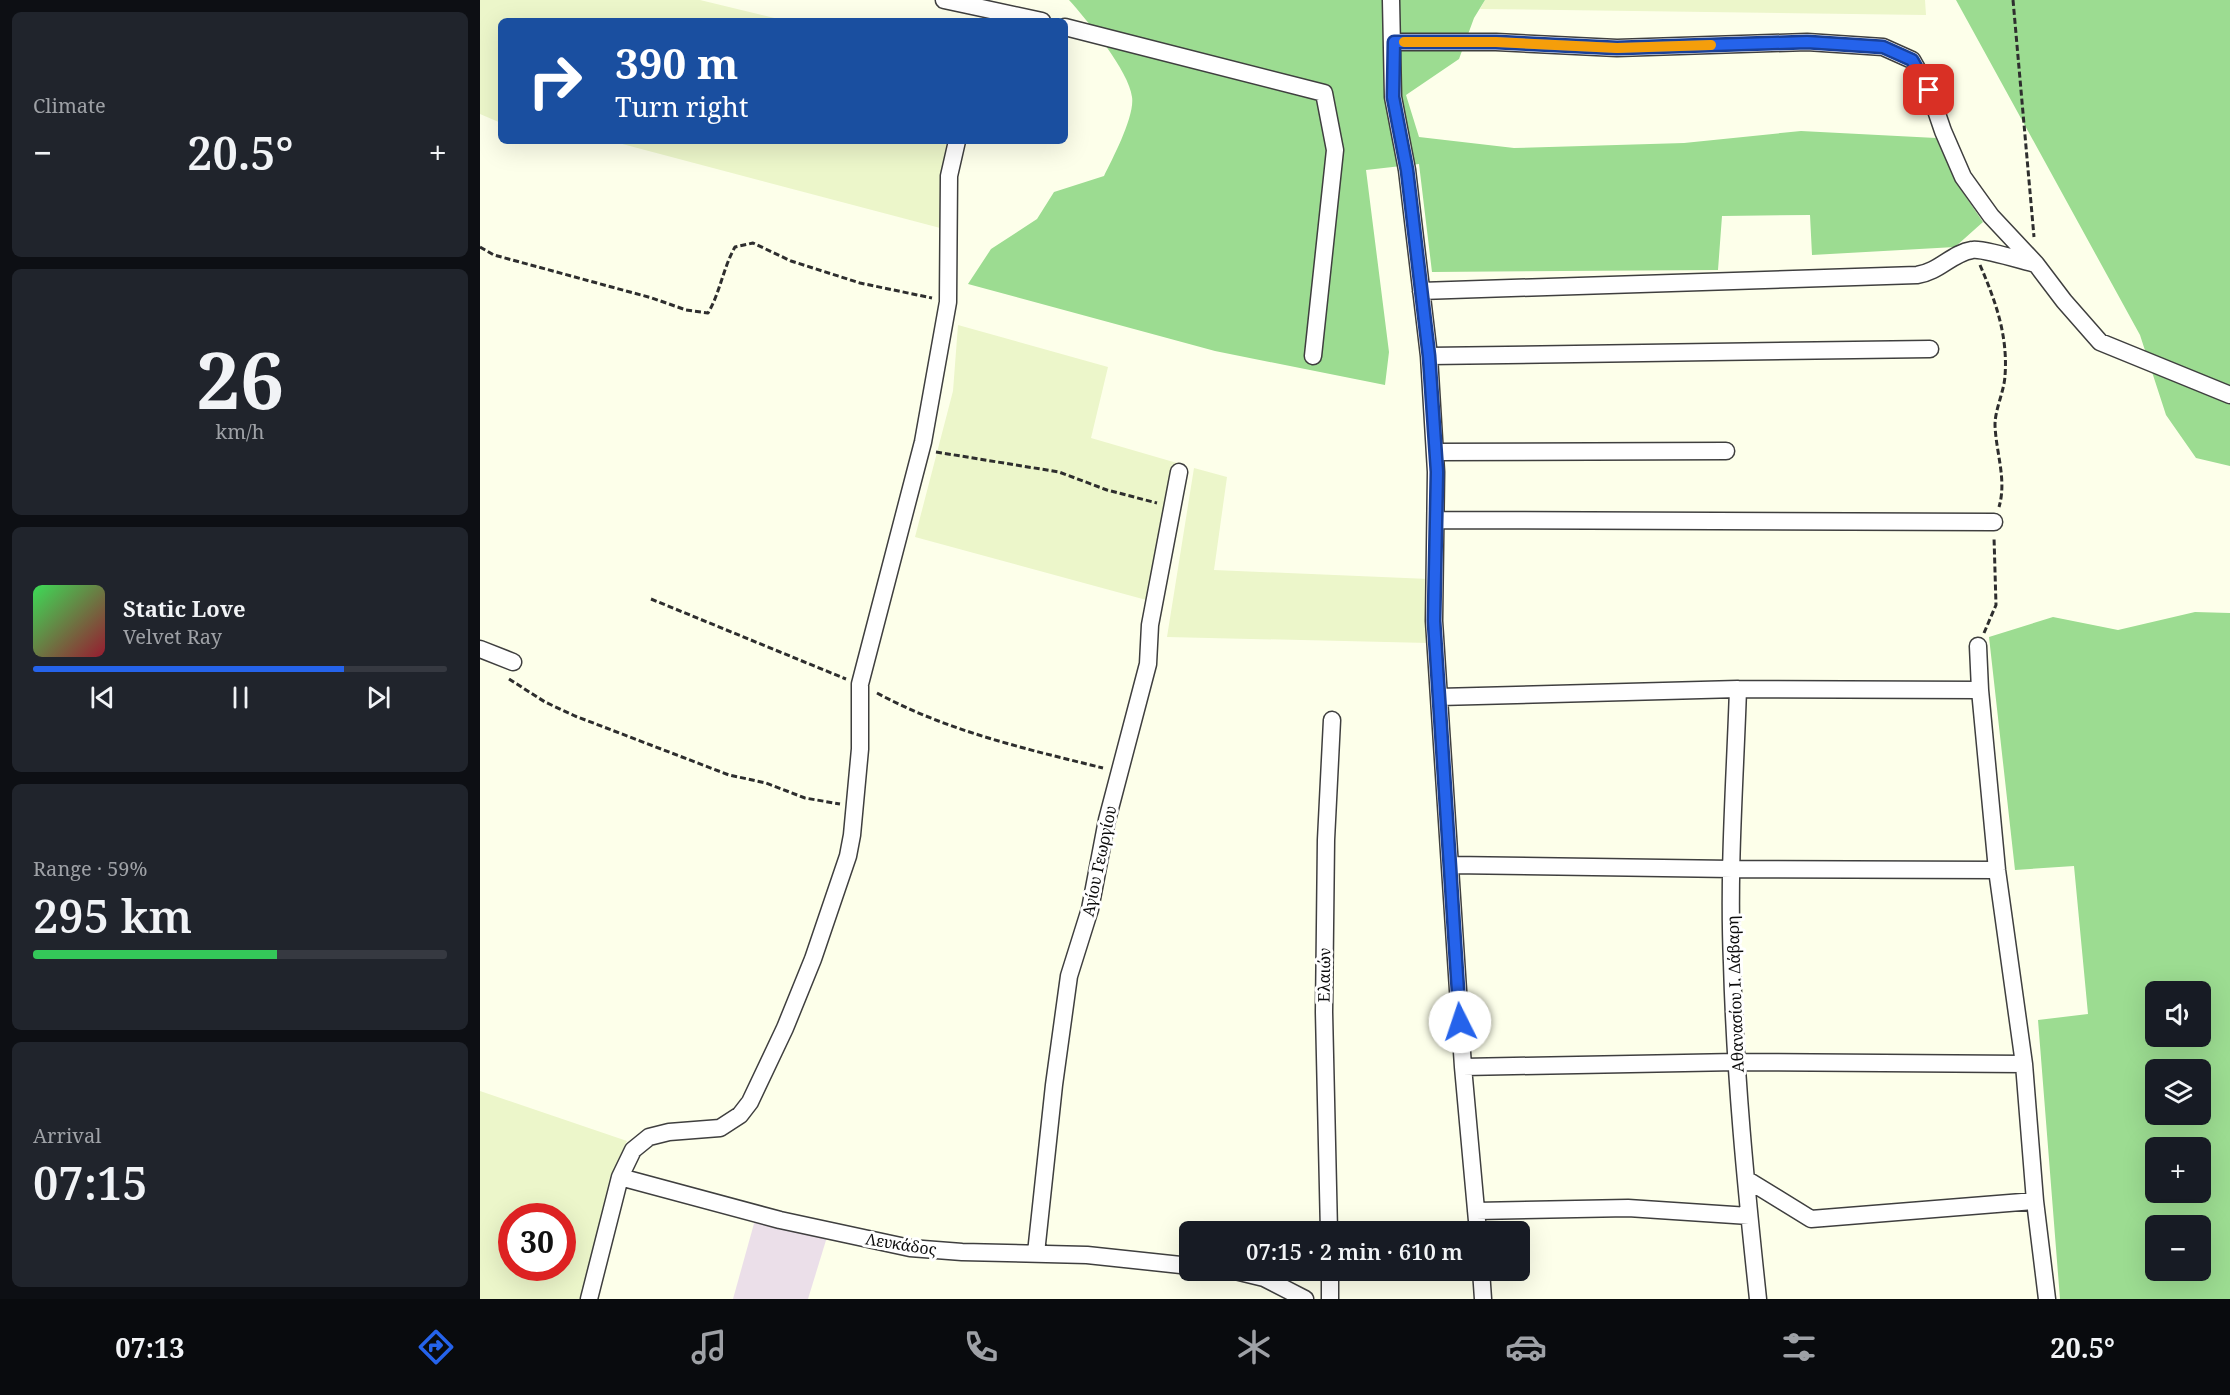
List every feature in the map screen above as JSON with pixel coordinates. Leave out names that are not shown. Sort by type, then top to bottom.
[{"type":"street","points":[[944,0],[1028,18]]},
{"type":"street","points":[[1391,0],[1394,42],[1393,97],[1407,170],[1429,356],[1435,452],[1434,621],[1463,1067],[1477,1221]]},
{"type":"street","points":[[1068,28],[1324,93],[1335,150],[1313,356]]},
{"type":"street","points":[[1394,42],[1496,42],[1617,48],[1807,42],[1883,47],[1912,60],[1929,90],[1943,131],[1963,177],[1991,216],[2037,264],[2064,301],[2100,342],[2230,395]]},
{"type":"street","points":[[589,1299],[620,1177],[633,1150],[649,1137],[669,1132],[720,1128],[740,1115],[750,1102],[785,1028],[813,959],[848,856],[860,749],[860,684],[922,449],[948,302],[949,176],[956,144]]},
{"type":"street","points":[[1421,291],[1917,275],[1930,273],[1954,257],[1973,249],[2037,264]]},
{"type":"street","points":[[1429,356],[1930,349]]},
{"type":"street","points":[[1435,452],[1726,450]]},
{"type":"street","name":"Αγίου Γεωργίου","points":[[1036,1253],[1054,1084],[1070,976],[1090,909],[1107,820],[1148,664],[1150,625],[1179,472]]},
{"type":"street","points":[[1436,520],[1994,522]]},
{"type":"street","points":[[1978,646],[1997,870],[2024,1064],[2035,1201],[2047,1299]]},
{"type":"street","points":[[480,649],[513,662]]},
{"type":"street","points":[[1439,697],[1738,689],[1980,690]]},
{"type":"street","name":"Αθανασίου Ι. Δάβαρη","points":[[1738,689],[1731,961],[1746,1179],[1758,1299]]},
{"type":"street","name":"Ελαιών","points":[[1329,1221],[1324,1012],[1326,840],[1332,720]]},
{"type":"street","points":[[1450,865],[1997,870]]},
{"type":"street","points":[[1463,1067],[1737,1062],[2024,1064]]},
{"type":"street","name":"Λευκάδος","points":[[620,1177],[770,1217],[900,1246],[962,1252],[1087,1255],[1179,1265]]},
{"type":"street","points":[[1746,1179],[1811,1219],[2035,1201]]},
{"type":"street","points":[[1476,1211],[1628,1208],[1749,1216]]},
{"type":"street","points":[[1270,1281],[1305,1299]]},
{"type":"street","points":[[1330,1281],[1330,1299]]},
{"type":"street","points":[[1482,1281],[1483,1299]]},
{"type":"path","points":[[2013,0],[2037,264]]},
{"type":"path","points":[[480,247],[494,255],[652,298],[686,310],[708,314],[715,301],[724,265],[735,247],[753,243],[791,261],[860,283],[948,302]]},
{"type":"path","points":[[1973,249],[1996,303],[2005,340],[2005,378],[1995,424],[2003,494],[1994,522],[1996,605],[1978,646]]},
{"type":"path","points":[[922,449],[1059,472],[1107,490],[1173,508]]},
{"type":"path","points":[[651,599],[860,684],[900,706],[972,734],[1120,772]]},
{"type":"path","points":[[506,678],[545,702],[575,716],[729,775],[766,783],[805,798],[855,806]]},
{"type":"shaded area","points":[[755,1220],[827,1237],[808,1299],[733,1299]]},
{"type":"green space","points":[[480,0],[700,0],[775,18],[498,18],[498,122],[480,114]]},
{"type":"green space","points":[[1069,0],[1485,0],[1474,18],[1459,59],[1406,95],[1419,137],[1514,148],[1684,143],[1801,131],[1936,138],[1957,184],[1983,222],[1955,247],[1812,255],[1810,215],[1722,216],[1718,270],[1432,272],[1419,164],[1366,170],[1389,352],[1385,385],[1215,351],[968,284],[991,249],[1037,219],[1054,192],[1104,176],[1127,126],[1132,105],[1129,86],[1106,46]]},
{"type":"green space","points":[[1485,0],[1925,0],[1926,15],[1480,9]]},
{"type":"green space","points":[[1956,0],[2230,0],[2230,466],[2196,458],[2166,415],[2140,335]]},
{"type":"green space","points":[[622,144],[947,144],[942,176],[944,229]]},
{"type":"green space","points":[[958,325],[1108,367],[1091,438],[1177,463],[1150,601],[915,537],[953,391]]},
{"type":"green space","points":[[1194,468],[1227,477],[1214,570],[1429,579],[1429,643],[1167,637]]},
{"type":"green space","points":[[2195,612],[2230,613],[2230,1299],[2060,1299],[2038,1020],[2088,1014],[2074,866],[2015,870],[1989,637],[2053,617],[2118,630]]},
{"type":"green space","points":[[480,1091],[627,1141],[610,1177],[581,1299],[480,1299]]},
{"type":"slow traffic","points":[[1404,42],[1496,42],[1617,48],[1711,45]]},
{"type":"route","points":[[1460,1022],[1434,621],[1437,472],[1429,356],[1407,170],[1393,97],[1394,42],[1496,42],[1617,48],[1807,42],[1883,47],[1912,60],[1929,90]]}]
